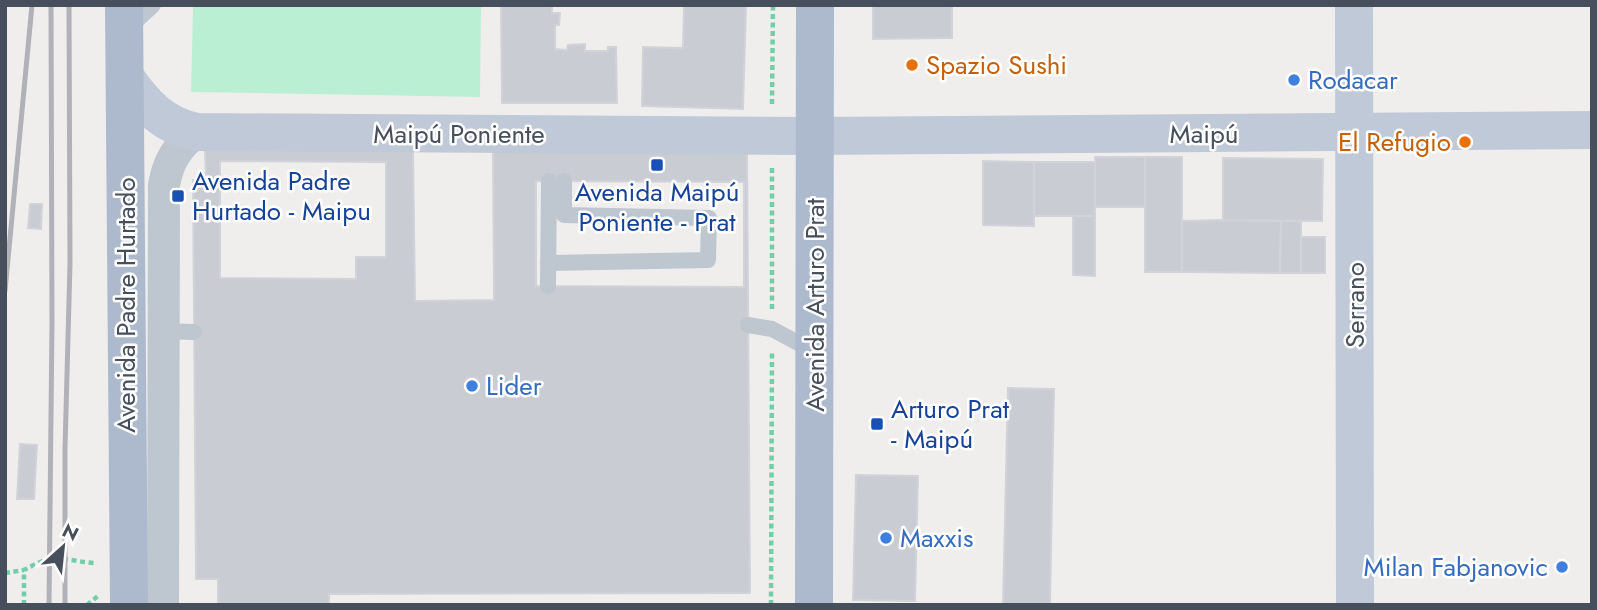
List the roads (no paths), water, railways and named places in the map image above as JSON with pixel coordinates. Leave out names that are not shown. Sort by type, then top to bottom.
[{"type":"main road","name":"Avenida Arturo Prat","points":[[814,605],[815,5]]},
{"type":"main road","name":"Serrano","points":[[1354,5],[1355,605]]},
{"type":"main road","name":"Avenida Padre Hurtado","points":[[114,600],[124,18]]},
{"type":"main road","name":"Maipú Poniente","points":[[125,77],[142,101],[158,116],[176,127],[197,132],[556,142],[815,136]]},
{"type":"main road","name":"Maipú","points":[[815,136],[1592,130]]},
{"type":"street","name":"Avenida Padre Hurtado","points":[[163,605],[179,332],[164,185],[171,159],[187,139],[197,132]]},
{"type":"lane","points":[[124,18],[153,5]]},
{"type":"lane","points":[[548,263],[708,260],[709,218],[564,215],[556,181],[548,263],[548,286]]},
{"type":"lane","points":[[748,325],[779,332],[815,352]]},
{"type":"railway","points":[[5,291],[32,5]]},
{"type":"railway","points":[[49,605],[51,5]]},
{"type":"railway","points":[[65,605],[65,448],[70,264],[69,5]]},
{"type":"place","name":"Spazio Sushi","points":[[912,65]]},
{"type":"place","name":"Rodacar","points":[[1294,80]]},
{"type":"place","name":"El Refugio","points":[[1465,142]]},
{"type":"place","name":"Avenida Maipú Poniente - Prat","points":[[657,165]]},
{"type":"place","name":"Avenida Padre Hurtado - Maipu","points":[[178,196]]},
{"type":"place","name":"Lider","points":[[472,386]]},
{"type":"place","name":"Arturo Prat - Maipú","points":[[877,424]]},
{"type":"place","name":"Maxxis","points":[[886,538]]},
{"type":"place","name":"Milan Fabjanovic","points":[[1562,567]]}]
